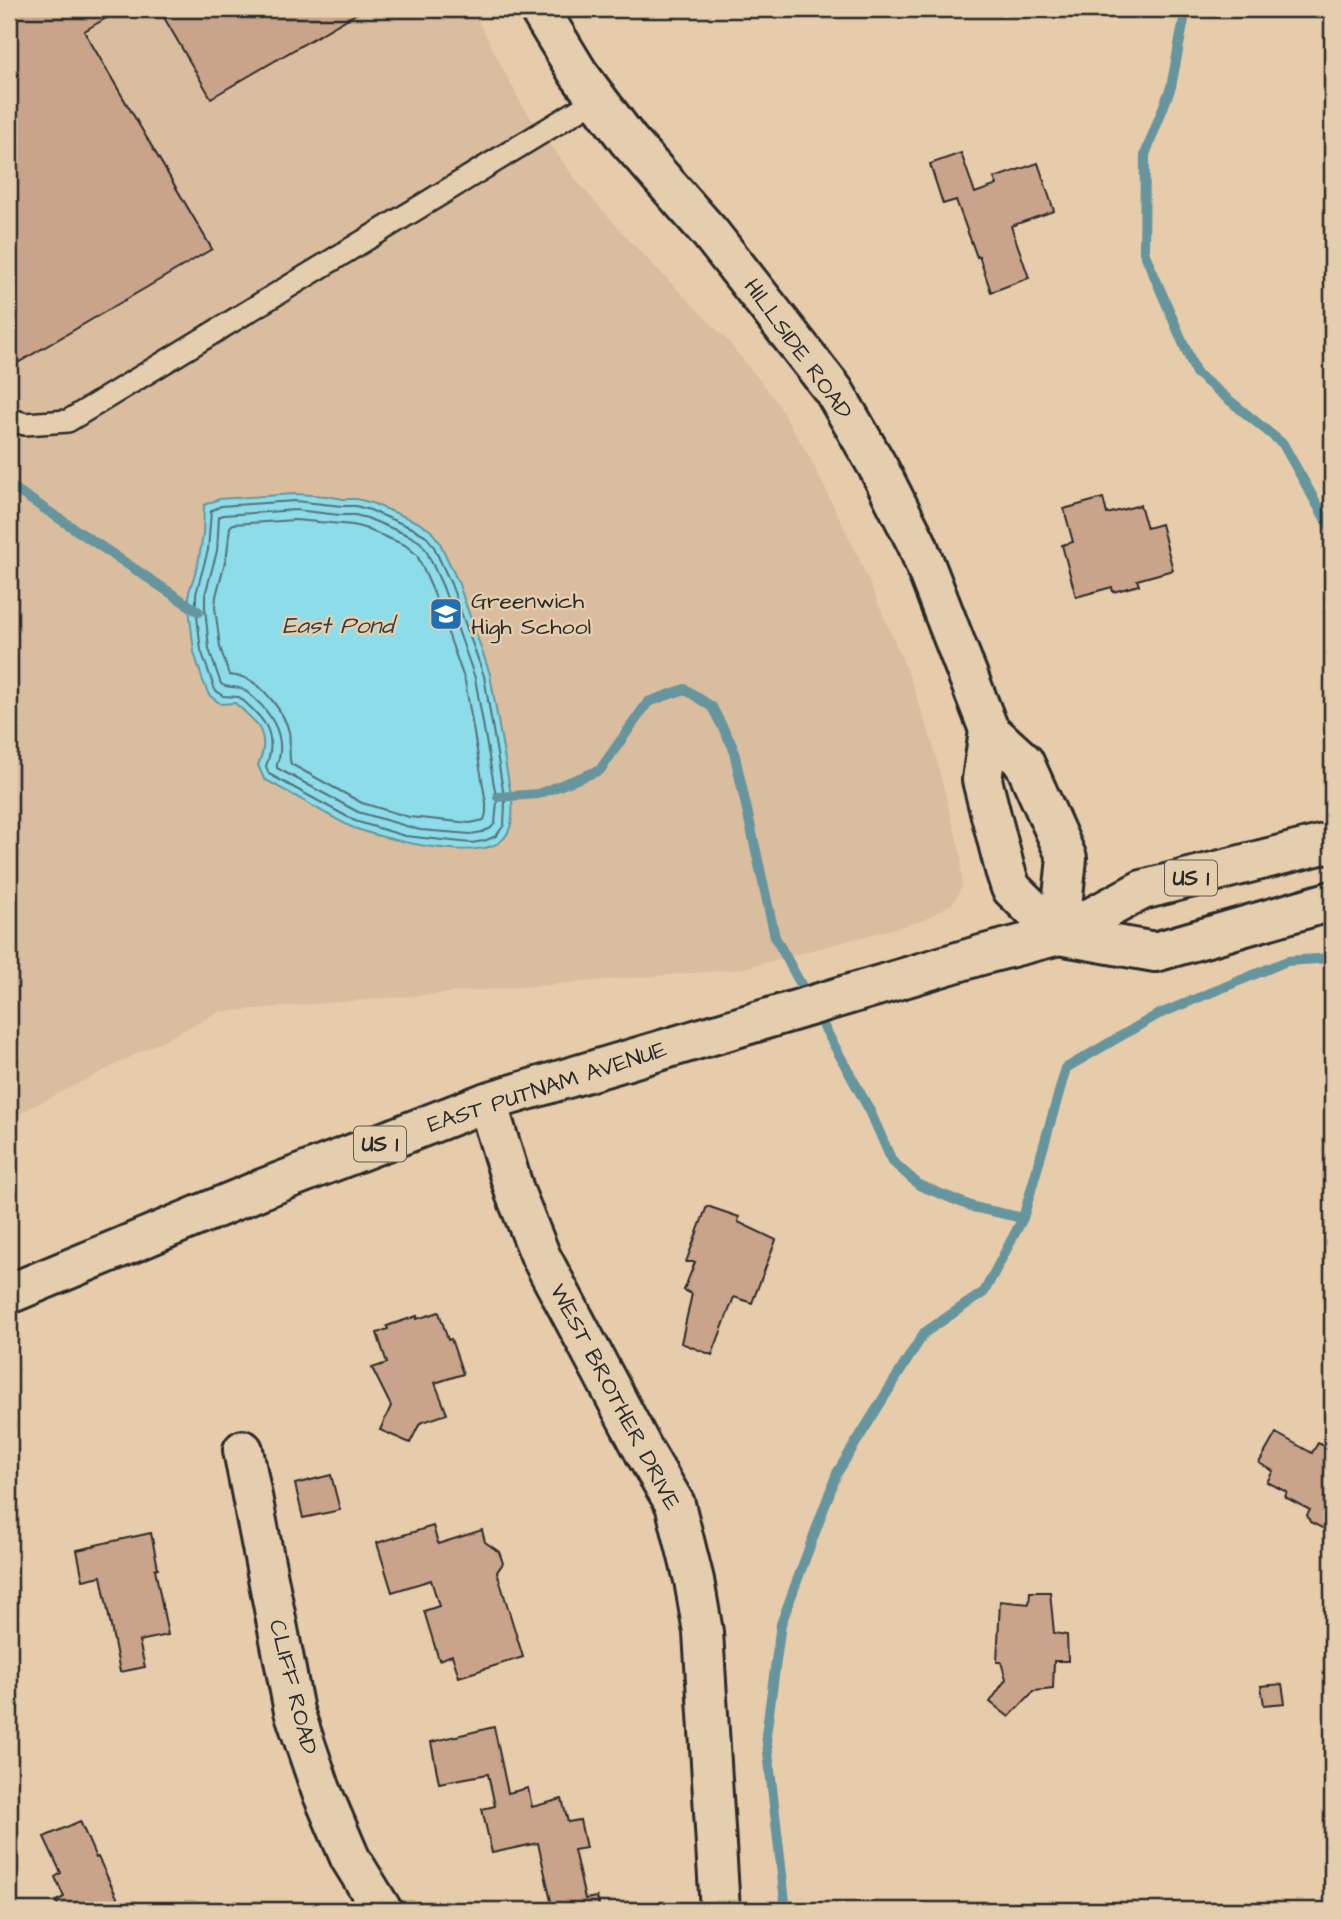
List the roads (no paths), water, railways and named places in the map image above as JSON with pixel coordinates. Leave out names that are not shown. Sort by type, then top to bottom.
[{"type":"street","name":"HILLSIDE ROAD","points":[[538,9],[578,73],[628,140],[710,233],[834,391],[879,469],[917,544],[989,730],[1024,762],[1067,858],[1059,934]]},
{"type":"street","name":"HILLSIDE ROAD","points":[[989,730],[982,780],[1011,888],[1059,934]]},
{"type":"street","name":"EAST PUTNAM AVENUE","points":[[9,1294],[262,1189],[487,1101],[1059,934],[1142,890],[1332,842]]},
{"type":"street","name":"EAST PUTNAM AVENUE","points":[[1059,934],[1155,952],[1332,901]]},
{"type":"street","name":"WEST BROTHER DRIVE","points":[[487,1101],[515,1193],[541,1257],[675,1504],[694,1580],[703,1632],[720,1910]]},
{"type":"street","name":"CLIFF ROAD","points":[[243,1450],[294,1711],[321,1790],[350,1858],[382,1910]]},
{"type":"lane","points":[[9,419],[25,424],[68,421],[597,99]]},
{"type":"water","name":"East Pond","points":[[295,494],[357,499],[372,503],[417,522],[430,530],[439,541],[458,582],[490,674],[512,801],[510,828],[501,841],[488,847],[451,849],[386,838],[347,825],[264,779],[258,765],[263,737],[256,723],[235,703],[221,704],[209,695],[194,652],[189,608],[189,592],[203,535],[204,505],[219,499]]},
{"type":"waterway","points":[[1186,9],[1171,87],[1145,155],[1144,252],[1196,373],[1283,444],[1332,531]]},
{"type":"waterway","points":[[9,485],[199,612]]},
{"type":"waterway","points":[[498,797],[538,794],[600,770],[648,702],[685,689],[712,707],[733,747],[775,937],[870,1111],[892,1161],[919,1185],[973,1207],[1023,1218]]},
{"type":"waterway","points":[[786,1910],[766,1735],[781,1624],[837,1473],[924,1333],[984,1292],[1023,1218],[1066,1068],[1157,1015],[1287,961],[1332,958]]},
{"type":"place","name":"Greenwich High School","points":[[446,614]]}]
